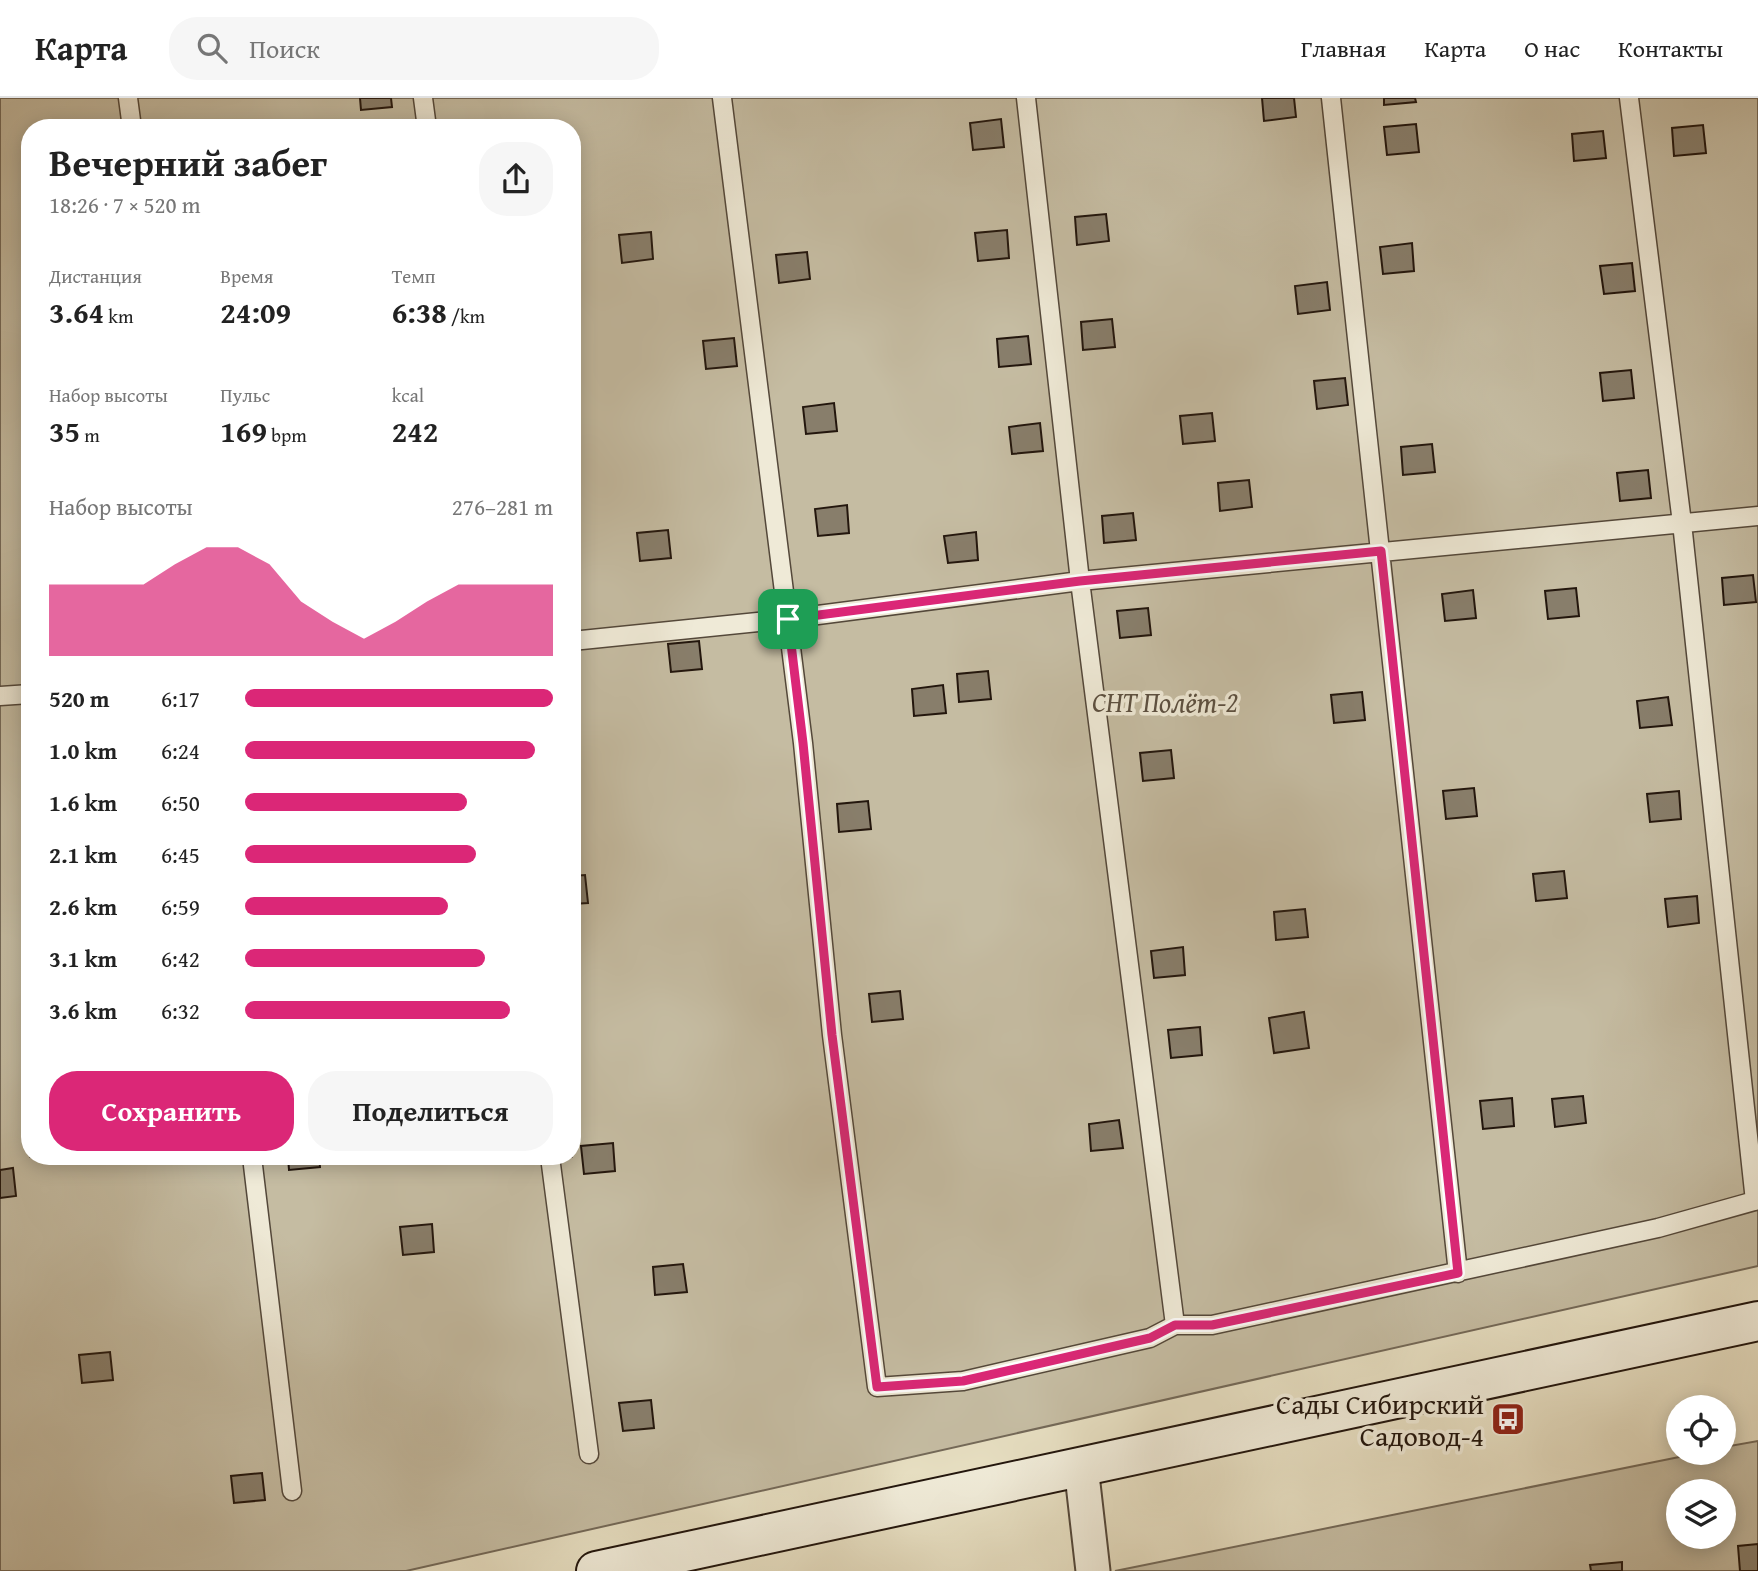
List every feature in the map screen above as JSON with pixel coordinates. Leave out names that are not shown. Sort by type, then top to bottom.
[{"type":"street","points":[[596,1571],[1758,1321]]},
{"type":"street","points":[[1081,1466],[1093,1571]]},
{"type":"lane","points":[[128,98],[131,119]]},
{"type":"lane","points":[[424,98],[426,119]]},
{"type":"lane","points":[[722,98],[803,743],[832,1035],[877,1387],[963,1381],[1150,1338],[1175,1325],[1212,1325],[1458,1273],[1658,1228],[1757,1200],[1682,523],[1629,98]]},
{"type":"lane","points":[[1026,98],[1080,581],[1175,1325]]},
{"type":"lane","points":[[1331,98],[1458,1273]]},
{"type":"lane","points":[[581,640],[788,619],[1080,581],[1758,516]]},
{"type":"lane","points":[[0,696],[21,695]]},
{"type":"lane","points":[[253,1165],[292,1491]]},
{"type":"lane","points":[[551,1165],[589,1454]]},
{"type":"green space","name":"СНТ Полёт-2","points":[[0,98],[1758,98],[1758,1266],[406,1571],[0,1571]]},
{"type":"green space","points":[[1758,1441],[1758,1571],[1115,1571],[1666,1460],[1666,1465],[1736,1465],[1736,1445]]},
{"type":"building","points":[[360,98],[391,98],[392,107],[361,110]]},
{"type":"building","points":[[1262,98],[1294,98],[1296,117],[1264,121]]},
{"type":"building","points":[[1384,98],[1415,98],[1416,102],[1384,105]]},
{"type":"building","points":[[1001,119],[1004,147],[973,150],[970,123]]},
{"type":"building","points":[[1416,124],[1419,152],[1387,155],[1384,127]]},
{"type":"building","points":[[1703,125],[1706,153],[1674,156],[1672,128]]},
{"type":"building","points":[[1603,131],[1606,158],[1574,161],[1572,134]]},
{"type":"building","points":[[1106,214],[1109,241],[1077,245],[1075,217]]},
{"type":"building","points":[[1007,230],[1009,258],[978,261],[975,233]]},
{"type":"building","points":[[651,232],[653,259],[622,263],[619,235]]},
{"type":"building","points":[[1412,243],[1414,271],[1383,274],[1380,247]]},
{"type":"building","points":[[807,252],[810,279],[779,283],[776,255]]},
{"type":"building","points":[[1632,263],[1635,291],[1604,294],[1600,266]]},
{"type":"building","points":[[1327,282],[1330,310],[1298,314],[1295,286]]},
{"type":"building","points":[[1112,319],[1115,347],[1083,350],[1081,322]]},
{"type":"building","points":[[1028,336],[1031,364],[999,367],[997,339]]},
{"type":"building","points":[[734,338],[737,366],[706,369],[703,341]]},
{"type":"building","points":[[1631,370],[1634,398],[1603,401],[1600,373]]},
{"type":"building","points":[[1345,378],[1348,405],[1317,409],[1314,381]]},
{"type":"building","points":[[834,403],[837,431],[806,434],[803,407]]},
{"type":"building","points":[[1212,413],[1215,441],[1183,444],[1180,416]]},
{"type":"building","points":[[1040,423],[1043,451],[1012,454],[1009,427]]},
{"type":"building","points":[[1432,444],[1435,472],[1403,475],[1401,447]]},
{"type":"building","points":[[1648,470],[1651,498],[1620,501],[1617,473]]},
{"type":"building","points":[[1249,480],[1252,507],[1220,511],[1218,483]]},
{"type":"building","points":[[847,505],[849,533],[818,536],[815,509]]},
{"type":"building","points":[[1133,513],[1136,540],[1104,543],[1102,516]]},
{"type":"building","points":[[668,530],[671,558],[640,561],[637,533]]},
{"type":"building","points":[[976,532],[978,560],[948,563],[944,536]]},
{"type":"building","points":[[1753,575],[1756,602],[1724,605],[1722,578]]},
{"type":"building","points":[[1576,588],[1579,616],[1548,619],[1545,591]]},
{"type":"building","points":[[1473,590],[1476,618],[1445,621],[1442,594]]},
{"type":"building","points":[[1148,608],[1151,635],[1120,638],[1117,611]]},
{"type":"building","points":[[699,641],[702,669],[671,672],[668,644]]},
{"type":"building","points":[[988,671],[991,699],[959,702],[957,674]]},
{"type":"building","points":[[943,685],[946,713],[914,716],[912,689]]},
{"type":"building","points":[[1362,692],[1365,720],[1334,723],[1331,695]]},
{"type":"building","points":[[1668,697],[1672,725],[1640,728],[1637,701]]},
{"type":"building","points":[[1171,750],[1174,778],[1143,781],[1140,753]]},
{"type":"building","points":[[1474,788],[1477,816],[1446,819],[1443,791]]},
{"type":"building","points":[[1679,791],[1681,819],[1650,822],[1647,794]]},
{"type":"building","points":[[868,801],[871,829],[839,832],[837,804]]},
{"type":"building","points":[[1564,871],[1567,898],[1536,901],[1533,874]]},
{"type":"building","points":[[581,875],[585,875],[588,903],[581,903]]},
{"type":"building","points":[[1697,896],[1699,923],[1668,927],[1665,899]]},
{"type":"building","points":[[1305,909],[1308,937],[1276,940],[1274,912]]},
{"type":"building","points":[[1183,947],[1185,975],[1154,978],[1151,951]]},
{"type":"building","points":[[900,991],[903,1019],[872,1022],[869,994]]},
{"type":"building","points":[[1304,1012],[1309,1048],[1274,1053],[1269,1018]]},
{"type":"building","points":[[1200,1027],[1202,1055],[1171,1058],[1168,1030]]},
{"type":"building","points":[[1583,1096],[1586,1123],[1555,1127],[1552,1099]]},
{"type":"building","points":[[1512,1098],[1514,1126],[1483,1129],[1480,1101]]},
{"type":"building","points":[[1119,1120],[1123,1148],[1091,1151],[1089,1124]]},
{"type":"building","points":[[613,1143],[615,1171],[584,1174],[581,1146]]},
{"type":"building","points":[[289,1165],[320,1165],[320,1167],[289,1170]]},
{"type":"building","points":[[13,1168],[16,1196],[0,1198],[0,1170]]},
{"type":"building","points":[[432,1224],[434,1252],[403,1255],[400,1227]]},
{"type":"building","points":[[683,1264],[687,1292],[655,1295],[653,1267]]},
{"type":"building","points":[[110,1352],[113,1380],[82,1383],[79,1355]]},
{"type":"building","points":[[651,1400],[654,1428],[623,1431],[619,1403]]},
{"type":"building","points":[[262,1473],[265,1500],[234,1503],[231,1476]]},
{"type":"building","points":[[1758,1544],[1758,1571],[1740,1571],[1738,1546]]},
{"type":"building","points":[[1622,1562],[1622,1571],[1591,1571],[1590,1565]]},
{"type":"place","name":"Сады Сибирский Садовод-4","points":[[1508,1419]]},
{"type":"route","points":[[1381,551],[1458,1273],[1212,1325],[1175,1325],[1150,1338],[963,1381],[877,1387],[832,1035],[788,619],[1080,581],[1381,551]]}]
